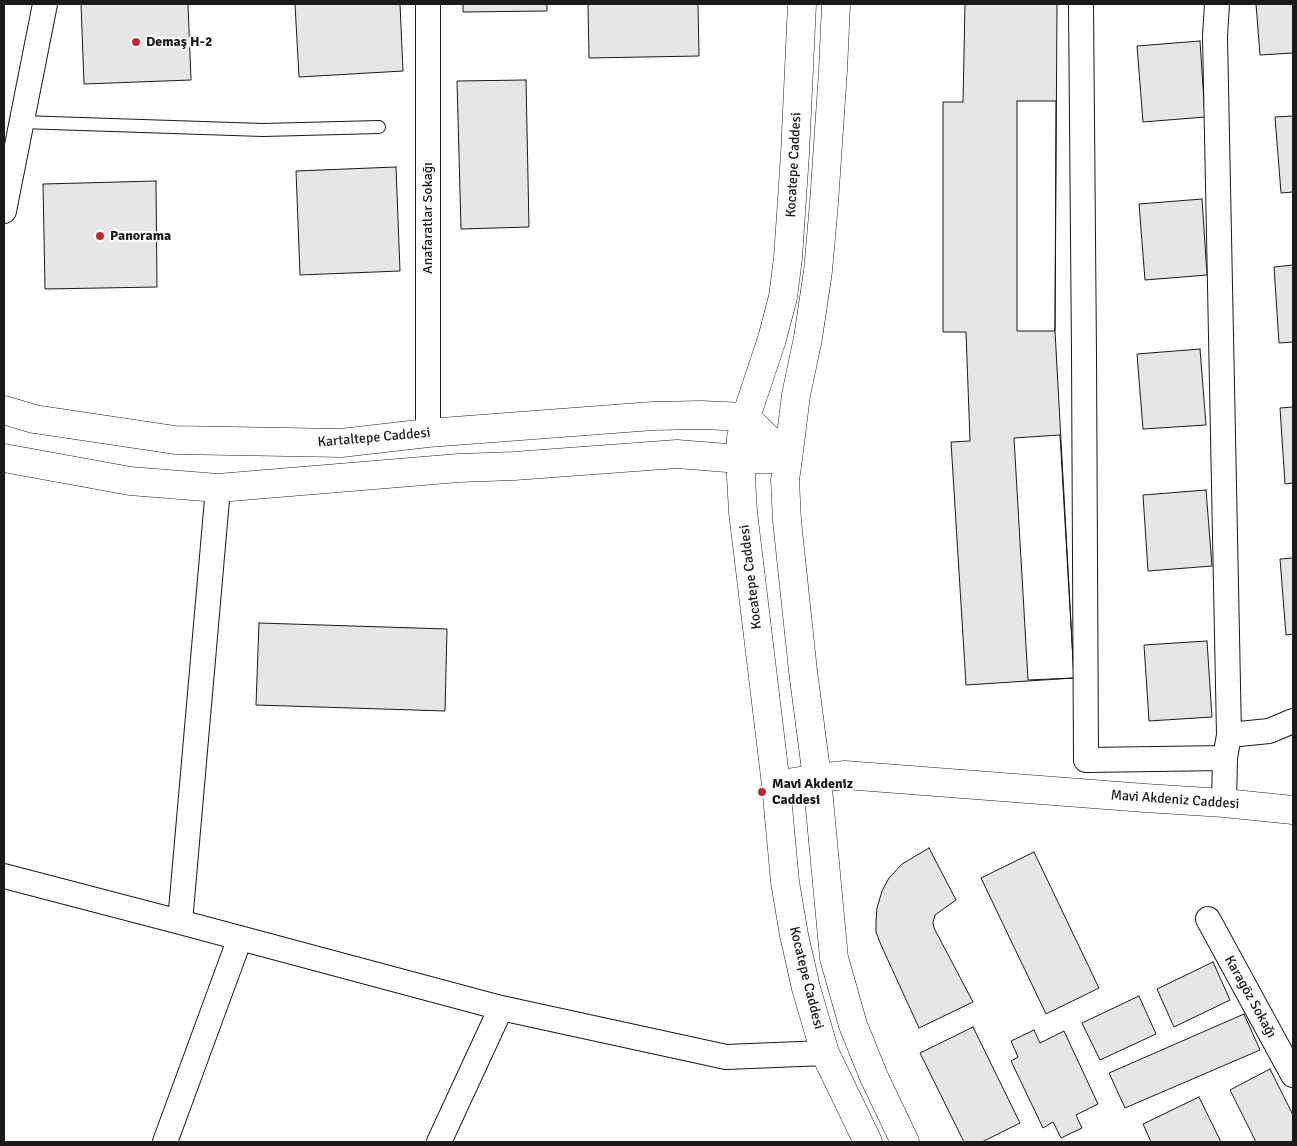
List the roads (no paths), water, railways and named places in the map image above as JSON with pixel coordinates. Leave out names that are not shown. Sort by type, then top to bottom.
[{"type":"main road","name":"Kocatepe Caddesi","points":[[802,4],[788,258],[783,297],[741,438],[740,459],[743,512],[776,785],[785,882],[794,935],[806,988],[825,1053],[868,1142]]},
{"type":"main road","points":[[836,4],[833,71],[818,271],[808,338],[796,396],[785,480],[787,521],[817,778],[834,958],[853,1026],[874,1077],[905,1142]]},
{"type":"main road","name":"Kartaltepe Caddesi","points":[[4,410],[34,419],[176,440],[341,443],[428,433],[653,416],[702,415],[746,417]]},
{"type":"main road","points":[[746,417],[788,459]]},
{"type":"main road","points":[[4,458],[130,481],[218,488],[459,468],[514,466],[677,454],[740,459],[788,459]]},
{"type":"main road","name":"Mavi Akdeniz Caddesi","points":[[776,785],[844,775],[1224,803],[1293,810]]},
{"type":"street","points":[[4,211],[45,4]]},
{"type":"street","name":"Anafaratlar Sokağı","points":[[428,4],[428,433]]},
{"type":"street","points":[[1081,4],[1086,760],[1224,758]]},
{"type":"street","points":[[1217,4],[1215,46],[1229,735],[1224,758],[1224,803]]},
{"type":"street","points":[[180,922],[218,488]]},
{"type":"street","points":[[1229,735],[1268,731],[1293,722]]},
{"type":"street","points":[[4,876],[501,1008],[726,1057],[825,1053]]},
{"type":"street","name":"Karagöz Sokağı","points":[[1208,919],[1293,1075]]},
{"type":"street","points":[[165,1142],[240,938]]},
{"type":"street","points":[[439,1142],[501,1008]]},
{"type":"lane","points":[[21,122],[263,130],[380,128]]},
{"type":"place","name":"Demaş H-2","points":[[136,42]]},
{"type":"place","name":"Panorama","points":[[100,236]]},
{"type":"place","name":"Mavi Akdeniz Caddesi","points":[[762,792]]}]
